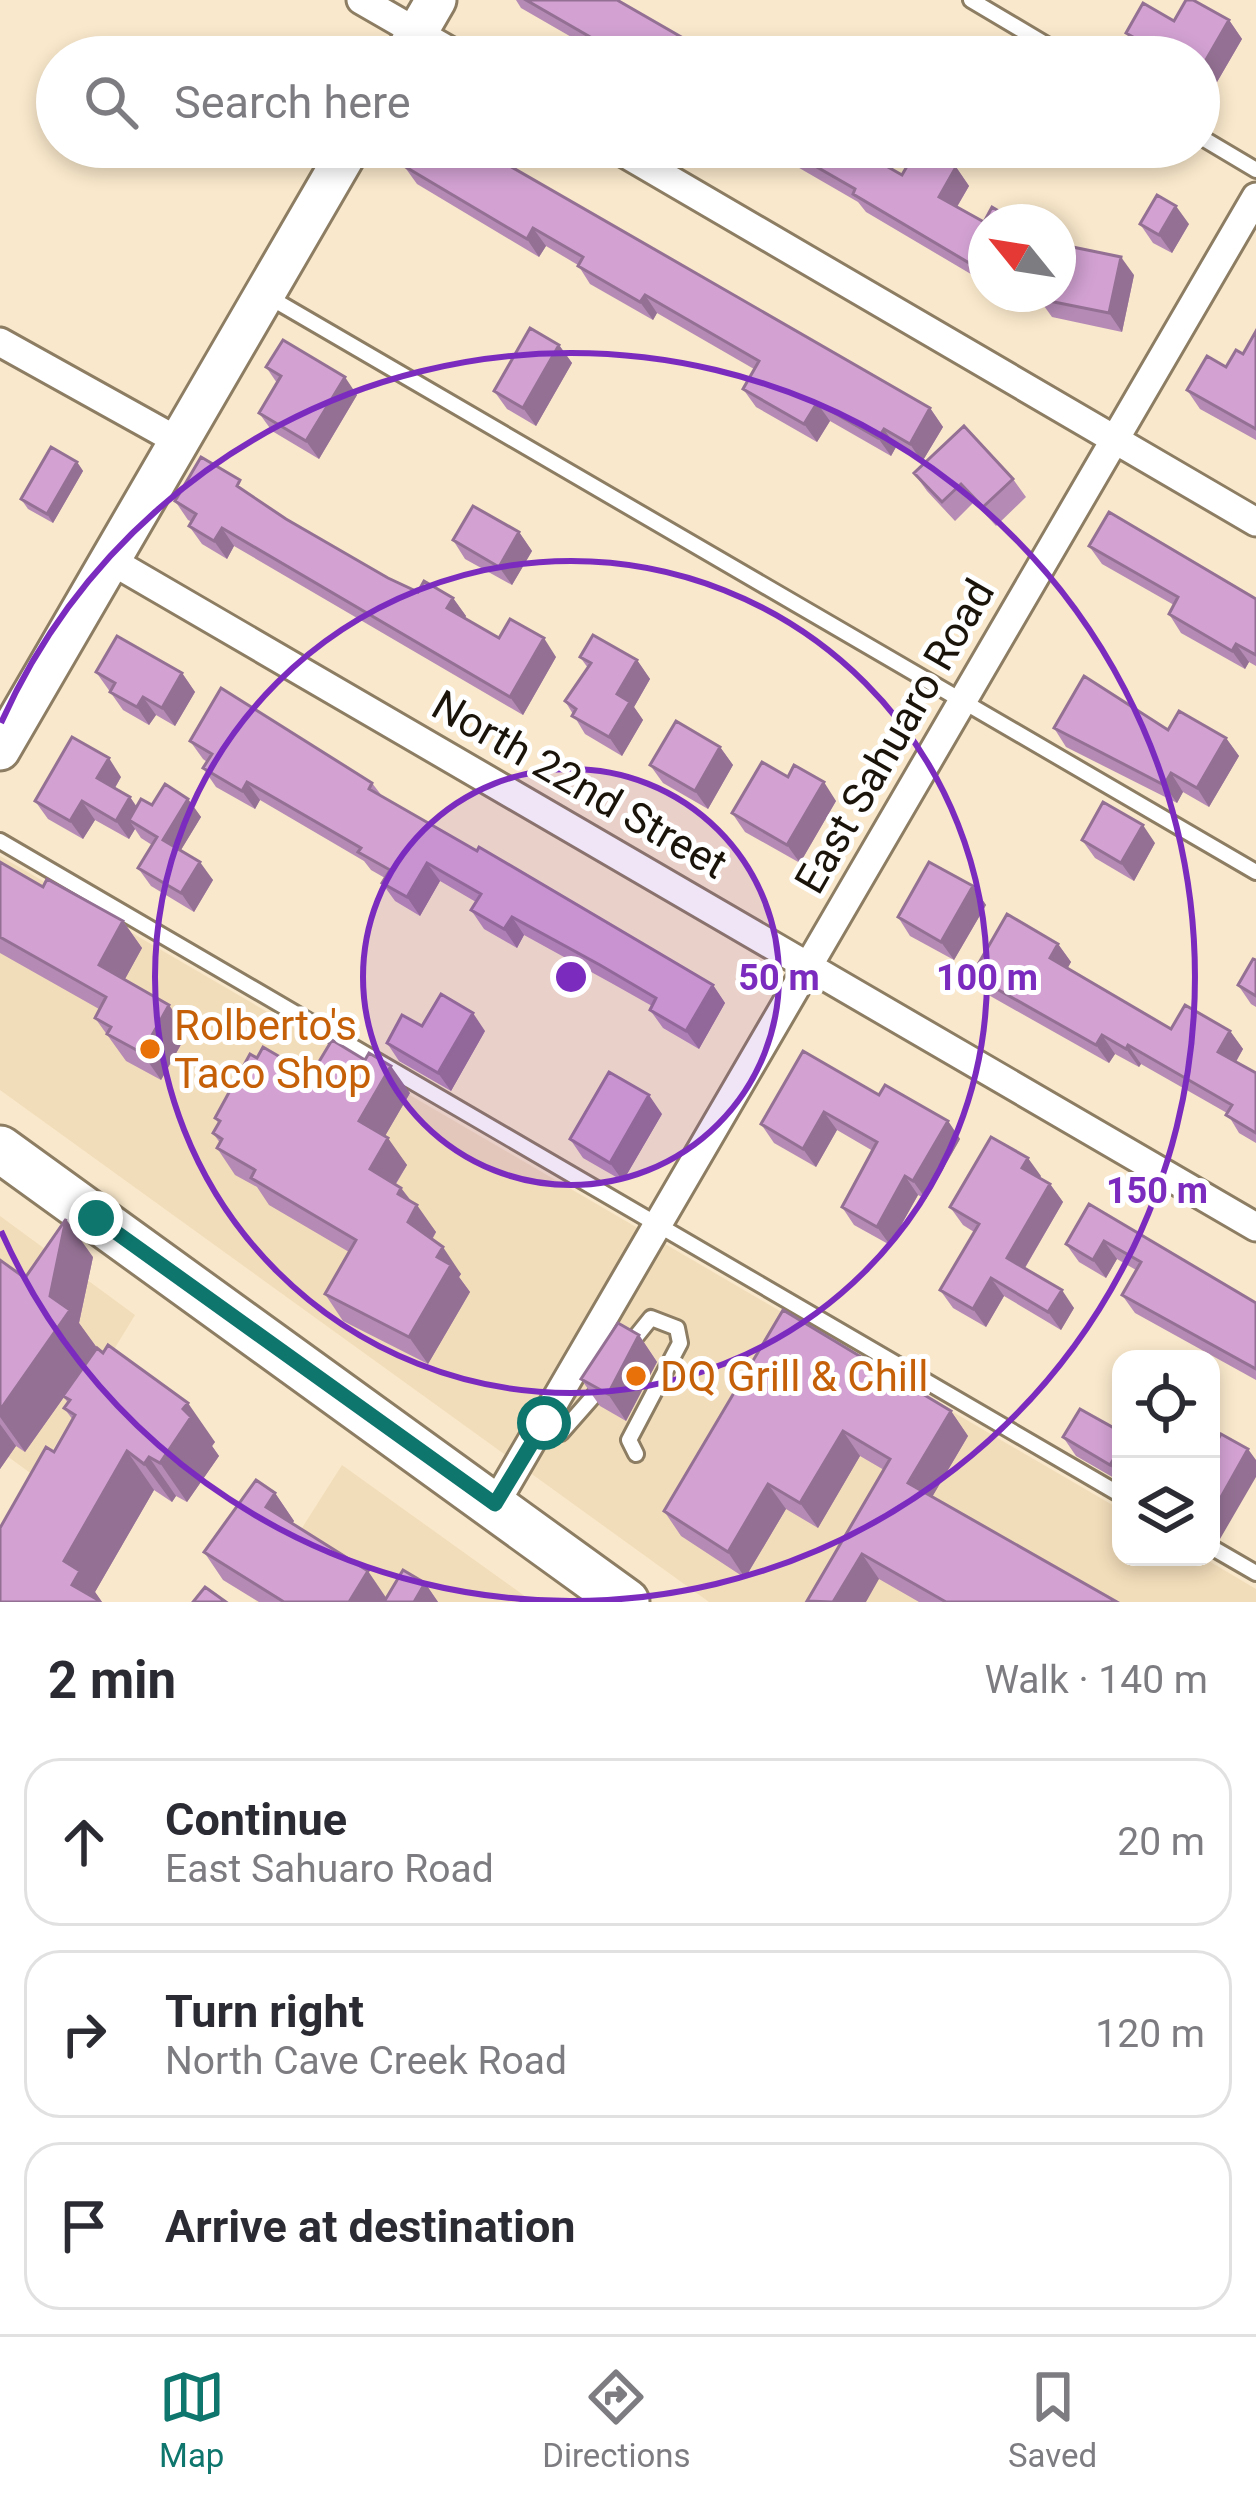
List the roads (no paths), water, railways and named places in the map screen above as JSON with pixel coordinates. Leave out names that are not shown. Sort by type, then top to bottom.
[{"type":"main road","points":[[0,1149],[626,1602]]},
{"type":"street","points":[[361,0],[418,30]]},
{"type":"street","points":[[3,738],[338,168]]},
{"type":"street","points":[[650,168],[1256,522]]},
{"type":"street","name":"East Sahuaro Road","points":[[495,1504],[1256,196]]},
{"type":"street","points":[[0,342],[178,441]]},
{"type":"street","name":"North 22nd Street","points":[[110,560],[1256,1227]]},
{"type":"lane","points":[[971,0],[1032,36]]},
{"type":"lane","points":[[1220,149],[1256,170]]},
{"type":"lane","points":[[264,295],[1256,872]]},
{"type":"lane","points":[[0,841],[1112,1490]]},
{"type":"lane","points":[[561,1433],[607,1382],[644,1321],[659,1318],[677,1328],[680,1342],[629,1440],[636,1454]]},
{"type":"lane","points":[[1220,1552],[1256,1574]]},
{"type":"place","name":"Rolberto's Taco Shop","points":[[150,1049]]},
{"type":"place","name":"DQ Grill & Chill","points":[[636,1376]]}]
